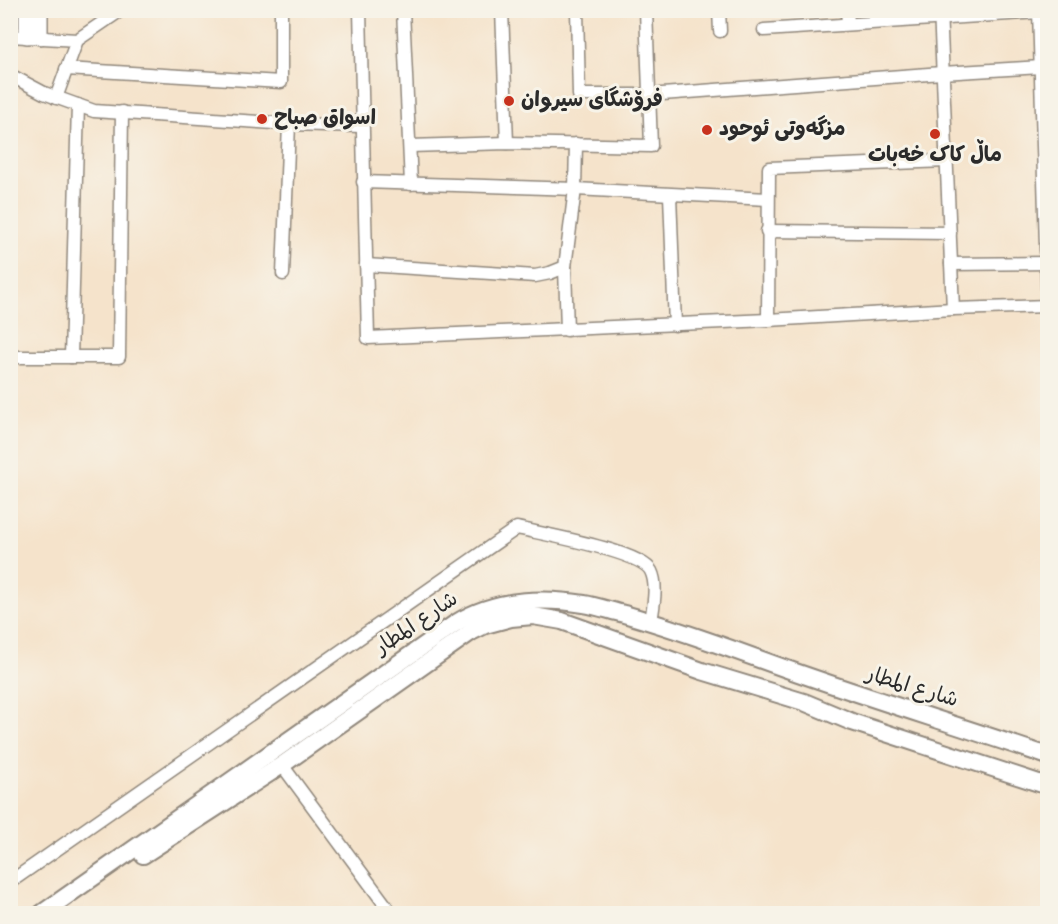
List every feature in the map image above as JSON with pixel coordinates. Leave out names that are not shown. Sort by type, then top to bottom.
[{"type":"main road","name":"شارع المطار","points":[[41,914],[456,623],[473,613],[495,605],[514,602],[586,604],[651,621],[809,677],[1047,756]]},
{"type":"main road","name":"شارع المطار","points":[[55,914],[282,765],[471,633],[493,622],[511,618],[533,616],[562,621],[702,670],[804,702],[852,722],[1047,786]]},
{"type":"main road","points":[[804,702],[809,677]]},
{"type":"street","points":[[27,10],[34,37]]},
{"type":"street","points":[[34,37],[40,10]]},
{"type":"street","points":[[56,98],[77,40],[121,10]]},
{"type":"street","points":[[66,69],[281,82],[281,10]]},
{"type":"street","points":[[360,10],[368,338],[675,325],[953,309],[1047,309],[1039,11],[847,17],[764,30]]},
{"type":"street","points":[[403,10],[411,184]]},
{"type":"street","points":[[502,10],[507,143]]},
{"type":"street","points":[[577,10],[579,95],[649,95],[1041,67]]},
{"type":"street","points":[[410,146],[507,143],[651,146],[646,10]]},
{"type":"street","points":[[719,10],[720,31]]},
{"type":"street","points":[[940,14],[953,309]]},
{"type":"street","points":[[10,36],[77,40]]},
{"type":"street","points":[[10,75],[56,98],[94,111],[289,124],[362,126]]},
{"type":"street","points":[[71,357],[78,105]]},
{"type":"street","points":[[10,357],[119,357],[122,112]]},
{"type":"street","points":[[283,274],[289,124]]},
{"type":"street","points":[[567,330],[565,267],[575,189],[576,144]]},
{"type":"street","points":[[768,320],[769,168],[946,161]]},
{"type":"street","points":[[363,182],[575,189],[768,199]]},
{"type":"street","points":[[670,195],[675,325]]},
{"type":"street","points":[[767,231],[950,233]]},
{"type":"street","points":[[951,264],[1045,263]]},
{"type":"street","points":[[366,265],[535,276],[565,267]]},
{"type":"street","points":[[10,882],[517,528],[606,548],[641,560],[651,571],[653,580],[651,621]]},
{"type":"street","points":[[282,765],[392,914]]},
{"type":"place","name":"فرۆشگای سیروان","points":[[509,101]]},
{"type":"place","name":"اسواق صباح","points":[[262,119]]},
{"type":"place","name":"مزگەوتی ئوحود","points":[[707,130]]},
{"type":"place","name":"ماڵ کاک خەبات","points":[[935,134]]}]
